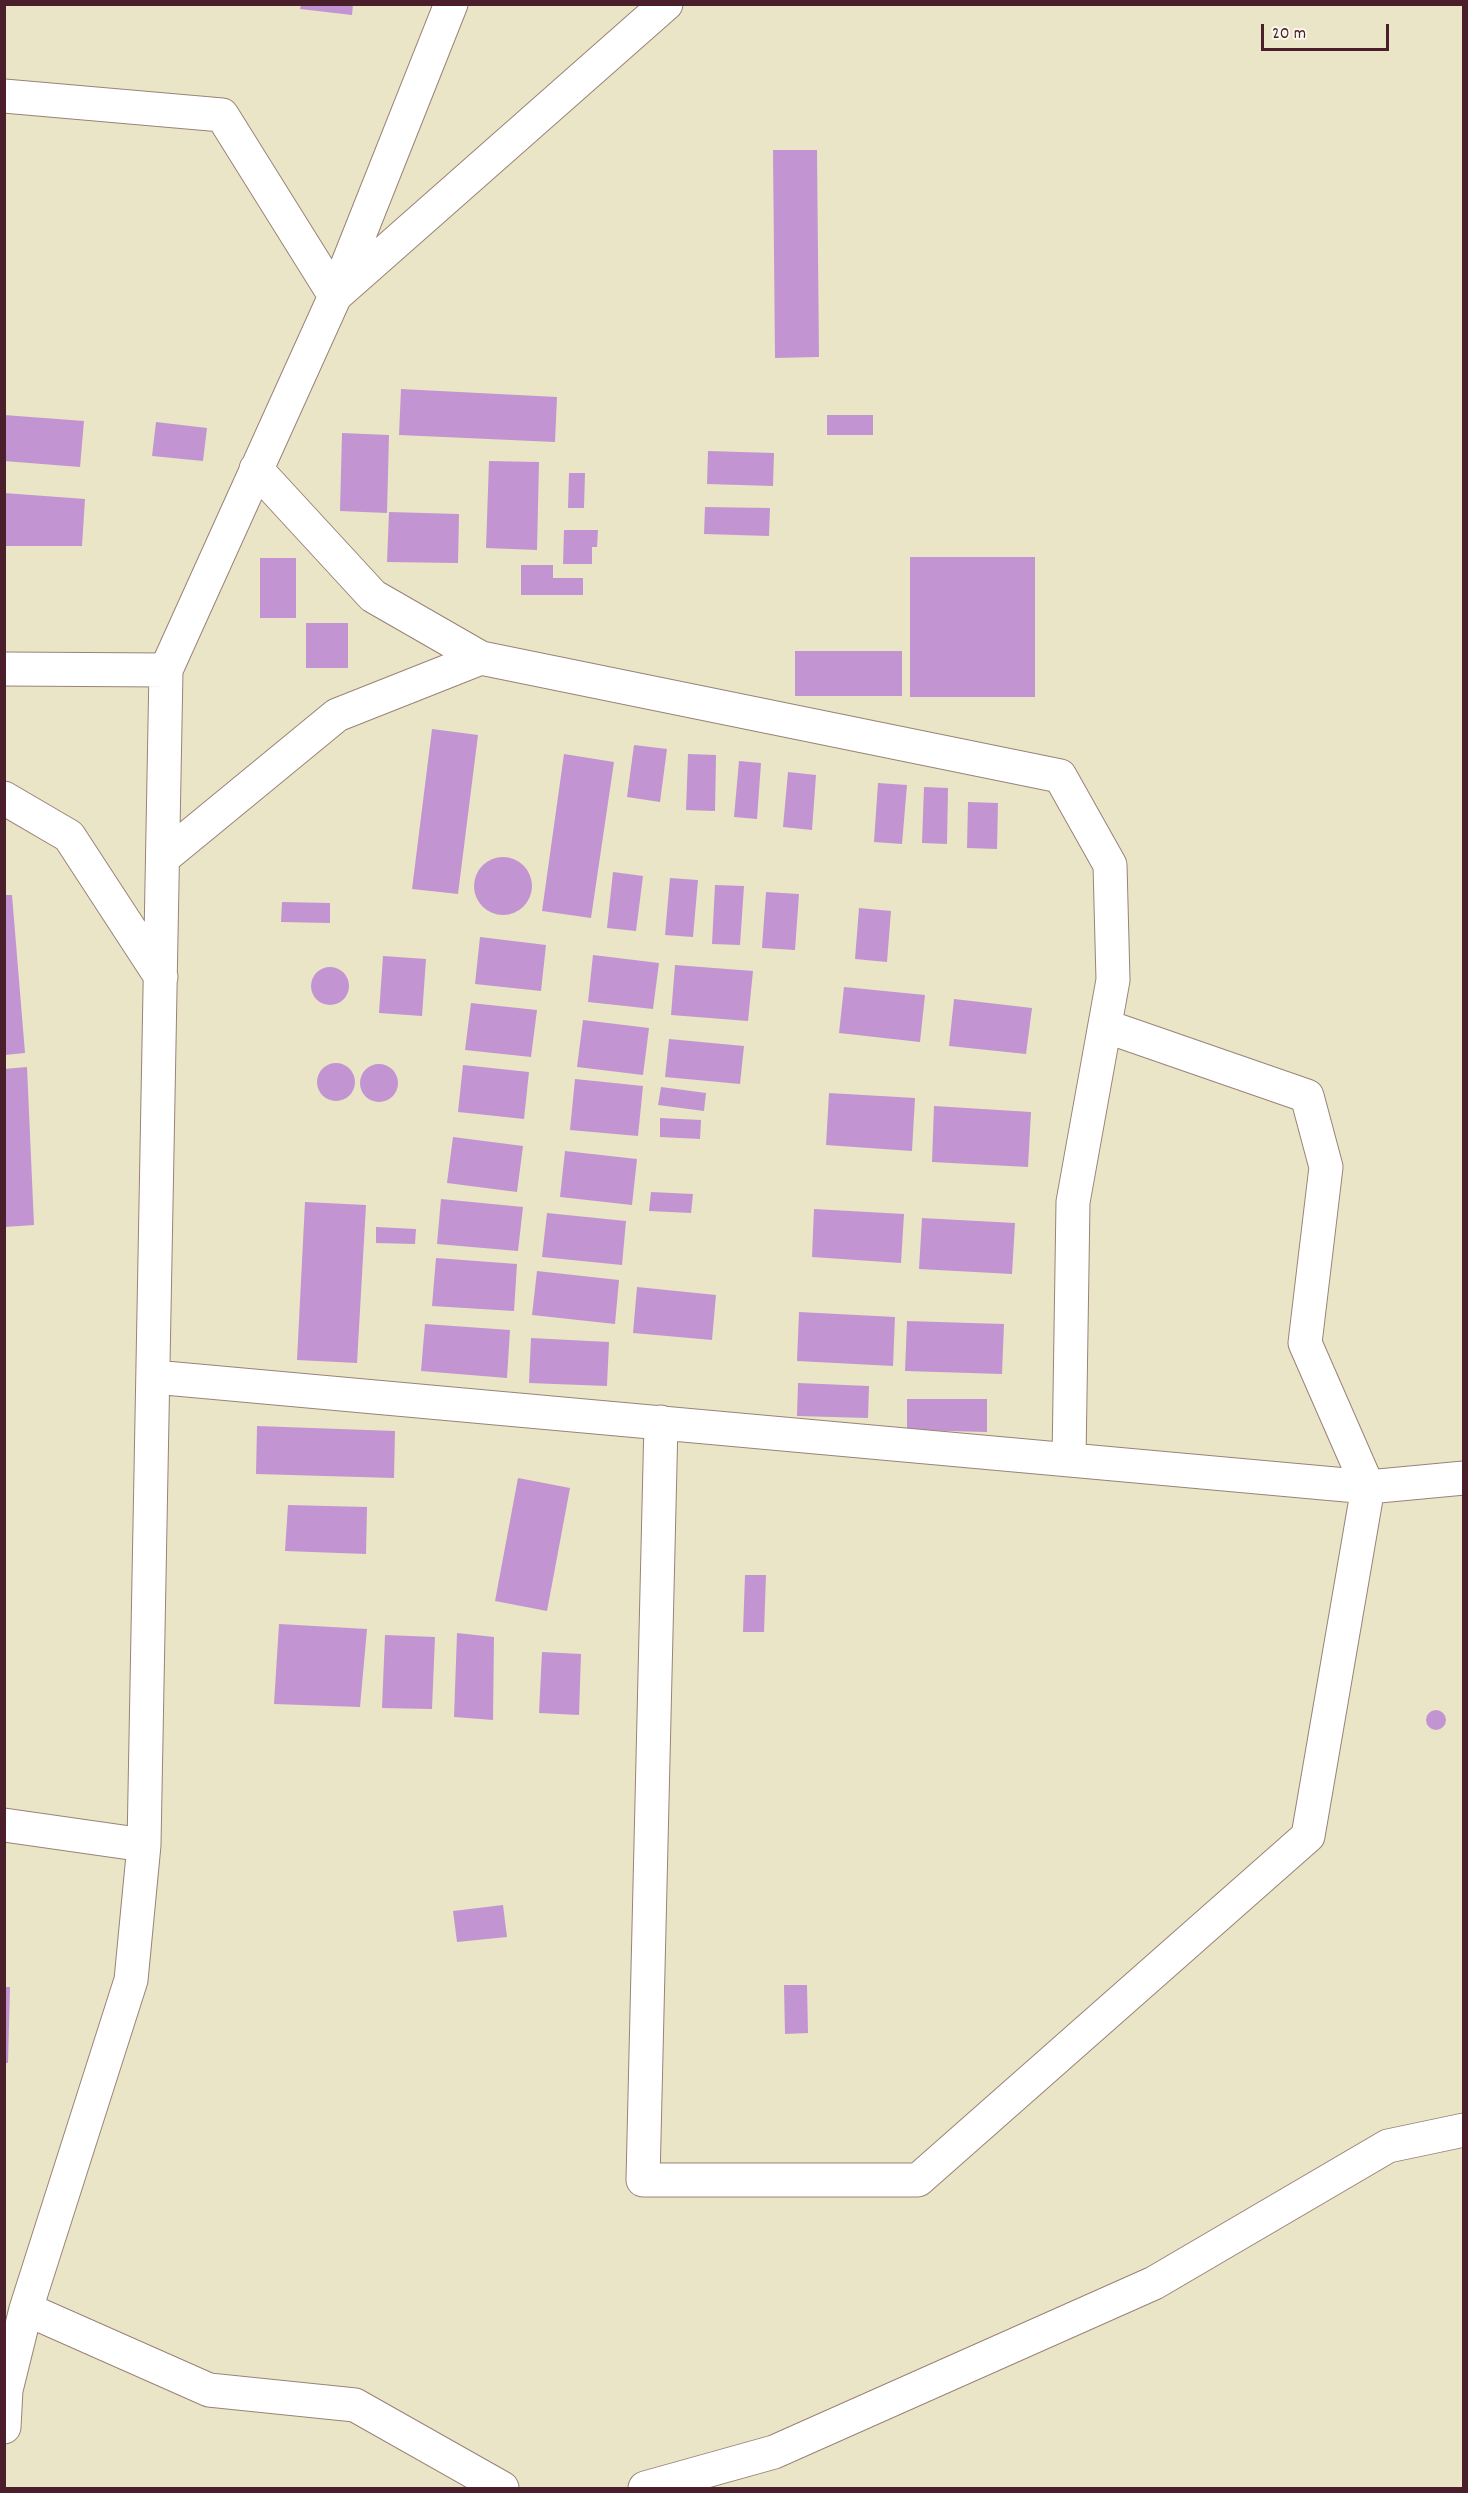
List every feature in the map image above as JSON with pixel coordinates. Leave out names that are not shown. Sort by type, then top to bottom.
[{"type":"lane","points":[[4,2427],[6,2390],[26,2309],[131,1980],[144,1845],[166,670],[335,296],[451,4]]},
{"type":"lane","points":[[335,296],[666,4]]},
{"type":"lane","points":[[4,96],[222,115],[335,296]]},
{"type":"lane","points":[[256,469],[373,596],[481,658],[1060,776],[1110,866],[1113,980],[1073,1202],[1069,1460]]},
{"type":"lane","points":[[163,858],[337,715],[481,658]]},
{"type":"lane","points":[[4,669],[166,670]]},
{"type":"lane","points":[[4,798],[69,836],[160,977]]},
{"type":"lane","points":[[661,1422],[643,2180],[918,2180],[1308,1836],[1368,1487],[1305,1342],[1326,1167],[1307,1096],[1105,1026]]},
{"type":"lane","points":[[154,1377],[1368,1487],[1464,1478]]},
{"type":"lane","points":[[4,1825],[144,1845]]},
{"type":"lane","points":[[645,2488],[774,2452],[1154,2283],[1388,2146],[1464,2130]]},
{"type":"lane","points":[[26,2309],[209,2390],[355,2405],[502,2488]]},
{"type":"building","points":[[301,4],[353,4],[352,15],[300,9]]},
{"type":"building","points":[[773,150],[817,150],[819,357],[775,358]]},
{"type":"building","points":[[401,389],[557,397],[555,442],[399,435]]},
{"type":"building","points":[[4,415],[84,421],[80,467],[4,461]]},
{"type":"building","points":[[827,415],[873,415],[873,435],[827,435]]},
{"type":"building","points":[[156,422],[207,428],[203,461],[152,456]]},
{"type":"building","points":[[342,433],[389,435],[387,513],[340,511]]},
{"type":"building","points":[[708,451],[774,453],[773,486],[707,484]]},
{"type":"building","points":[[489,461],[539,462],[537,550],[486,548]]},
{"type":"building","points":[[569,473],[585,473],[584,508],[568,508]]},
{"type":"building","points":[[4,493],[85,499],[82,546],[4,546]]},
{"type":"building","points":[[705,507],[770,508],[769,536],[704,534]]},
{"type":"building","points":[[389,512],[459,514],[458,563],[387,562]]},
{"type":"building","points":[[564,530],[598,530],[597,547],[592,547],[592,564],[563,564]]},
{"type":"building","points":[[910,557],[1035,557],[1035,697],[910,697]]},
{"type":"building","points":[[260,558],[296,558],[296,618],[260,618]]},
{"type":"building","points":[[521,565],[553,565],[553,578],[583,578],[583,595],[521,595]]},
{"type":"building","points":[[306,623],[348,623],[348,668],[306,668]]},
{"type":"building","points":[[795,651],[902,651],[902,696],[795,696]]},
{"type":"building","points":[[432,729],[478,735],[458,894],[412,889]]},
{"type":"building","points":[[634,745],[667,749],[660,802],[627,797]]},
{"type":"building","points":[[564,754],[614,762],[591,918],[542,911]]},
{"type":"building","points":[[688,754],[716,755],[715,811],[686,810]]},
{"type":"building","points":[[739,761],[761,763],[757,819],[734,817]]},
{"type":"building","points":[[788,772],[816,775],[812,830],[783,827]]},
{"type":"building","points":[[878,783],[907,785],[902,844],[874,842]]},
{"type":"building","points":[[924,787],[948,788],[947,844],[922,843]]},
{"type":"building","points":[[968,802],[998,803],[997,849],[967,848]]},
{"type":"building","points":[[497,857],[509,857],[524,865],[532,880],[532,892],[524,907],[509,915],[497,915],[482,907],[474,892],[474,880],[482,865]]},
{"type":"building","points":[[613,872],[643,876],[636,931],[607,928]]},
{"type":"building","points":[[670,878],[698,880],[693,937],[665,935]]},
{"type":"building","points":[[715,885],[744,886],[740,945],[712,944]]},
{"type":"building","points":[[766,892],[799,894],[795,950],[762,948]]},
{"type":"building","points":[[5,895],[12,895],[25,1053],[5,1055]]},
{"type":"building","points":[[282,902],[330,903],[330,923],[281,922]]},
{"type":"building","points":[[859,908],[891,911],[887,962],[855,959]]},
{"type":"building","points":[[480,937],[546,945],[541,991],[475,984]]},
{"type":"building","points":[[593,955],[659,963],[653,1009],[588,1002]]},
{"type":"building","points":[[383,956],[426,959],[422,1016],[379,1013]]},
{"type":"building","points":[[675,965],[753,971],[748,1021],[671,1015]]},
{"type":"building","points":[[330,967],[337,968],[343,973],[348,979],[348,993],[343,999],[337,1004],[330,1005],[323,1004],[317,999],[312,993],[311,986],[312,979],[317,973],[323,968]]},
{"type":"building","points":[[844,987],[925,995],[920,1042],[839,1033]]},
{"type":"building","points":[[954,999],[1032,1008],[1026,1054],[949,1046]]},
{"type":"building","points":[[471,1003],[537,1010],[531,1057],[465,1050]]},
{"type":"building","points":[[583,1020],[649,1028],[643,1075],[577,1067]]},
{"type":"building","points":[[669,1039],[744,1046],[740,1084],[665,1077]]},
{"type":"building","points":[[336,1063],[349,1069],[355,1082],[349,1095],[336,1101],[323,1095],[317,1082],[323,1069]]},
{"type":"building","points":[[379,1064],[392,1070],[398,1083],[392,1096],[379,1102],[366,1096],[360,1083],[366,1070]]},
{"type":"building","points":[[463,1065],[529,1072],[524,1119],[458,1112]]},
{"type":"building","points":[[27,1067],[34,1225],[4,1227],[4,1069]]},
{"type":"building","points":[[575,1079],[643,1086],[638,1136],[570,1130]]},
{"type":"building","points":[[661,1087],[706,1093],[704,1111],[658,1105]]},
{"type":"building","points":[[829,1093],[915,1098],[912,1151],[826,1145]]},
{"type":"building","points":[[934,1106],[1031,1112],[1028,1167],[932,1162]]},
{"type":"building","points":[[660,1118],[701,1120],[700,1139],[660,1137]]},
{"type":"building","points":[[453,1137],[523,1146],[517,1192],[447,1183]]},
{"type":"building","points":[[565,1151],[637,1159],[632,1205],[560,1197]]},
{"type":"building","points":[[651,1192],[693,1194],[691,1213],[649,1211]]},
{"type":"building","points":[[441,1199],[523,1207],[518,1251],[437,1244]]},
{"type":"building","points":[[305,1202],[366,1205],[357,1363],[297,1360]]},
{"type":"building","points":[[814,1209],[904,1214],[901,1263],[812,1257]]},
{"type":"building","points":[[547,1213],[626,1221],[622,1265],[542,1257]]},
{"type":"building","points":[[922,1218],[1015,1223],[1012,1274],[919,1269]]},
{"type":"building","points":[[376,1227],[416,1229],[415,1244],[376,1243]]},
{"type":"building","points":[[436,1258],[517,1264],[514,1311],[432,1306]]},
{"type":"building","points":[[537,1271],[619,1280],[615,1324],[532,1315]]},
{"type":"building","points":[[637,1287],[716,1295],[712,1340],[633,1333]]},
{"type":"building","points":[[799,1312],[895,1317],[893,1366],[797,1361]]},
{"type":"building","points":[[907,1321],[1004,1324],[1002,1374],[905,1371]]},
{"type":"building","points":[[425,1324],[510,1330],[507,1378],[421,1371]]},
{"type":"building","points":[[531,1338],[609,1342],[607,1386],[529,1383]]},
{"type":"building","points":[[798,1383],[869,1386],[868,1418],[797,1416]]},
{"type":"building","points":[[907,1399],[987,1399],[987,1432],[907,1430]]},
{"type":"building","points":[[257,1426],[395,1431],[394,1478],[256,1474]]},
{"type":"building","points":[[518,1478],[570,1488],[547,1611],[495,1601]]},
{"type":"building","points":[[288,1505],[367,1507],[366,1554],[285,1551]]},
{"type":"building","points":[[745,1575],[766,1575],[764,1632],[743,1632]]},
{"type":"building","points":[[279,1624],[367,1629],[360,1707],[274,1704]]},
{"type":"building","points":[[457,1633],[494,1637],[493,1720],[454,1717]]},
{"type":"building","points":[[385,1635],[435,1637],[432,1709],[382,1708]]},
{"type":"building","points":[[542,1652],[581,1654],[579,1715],[539,1713]]},
{"type":"building","points":[[1432,1710],[1440,1710],[1446,1716],[1446,1724],[1440,1730],[1432,1730],[1426,1724],[1426,1716]]},
{"type":"building","points":[[503,1905],[507,1937],[457,1942],[453,1911]]},
{"type":"building","points":[[784,1985],[807,1985],[808,2033],[785,2034]]},
{"type":"building","points":[[4,1987],[10,1987],[8,2063],[4,2063]]}]
